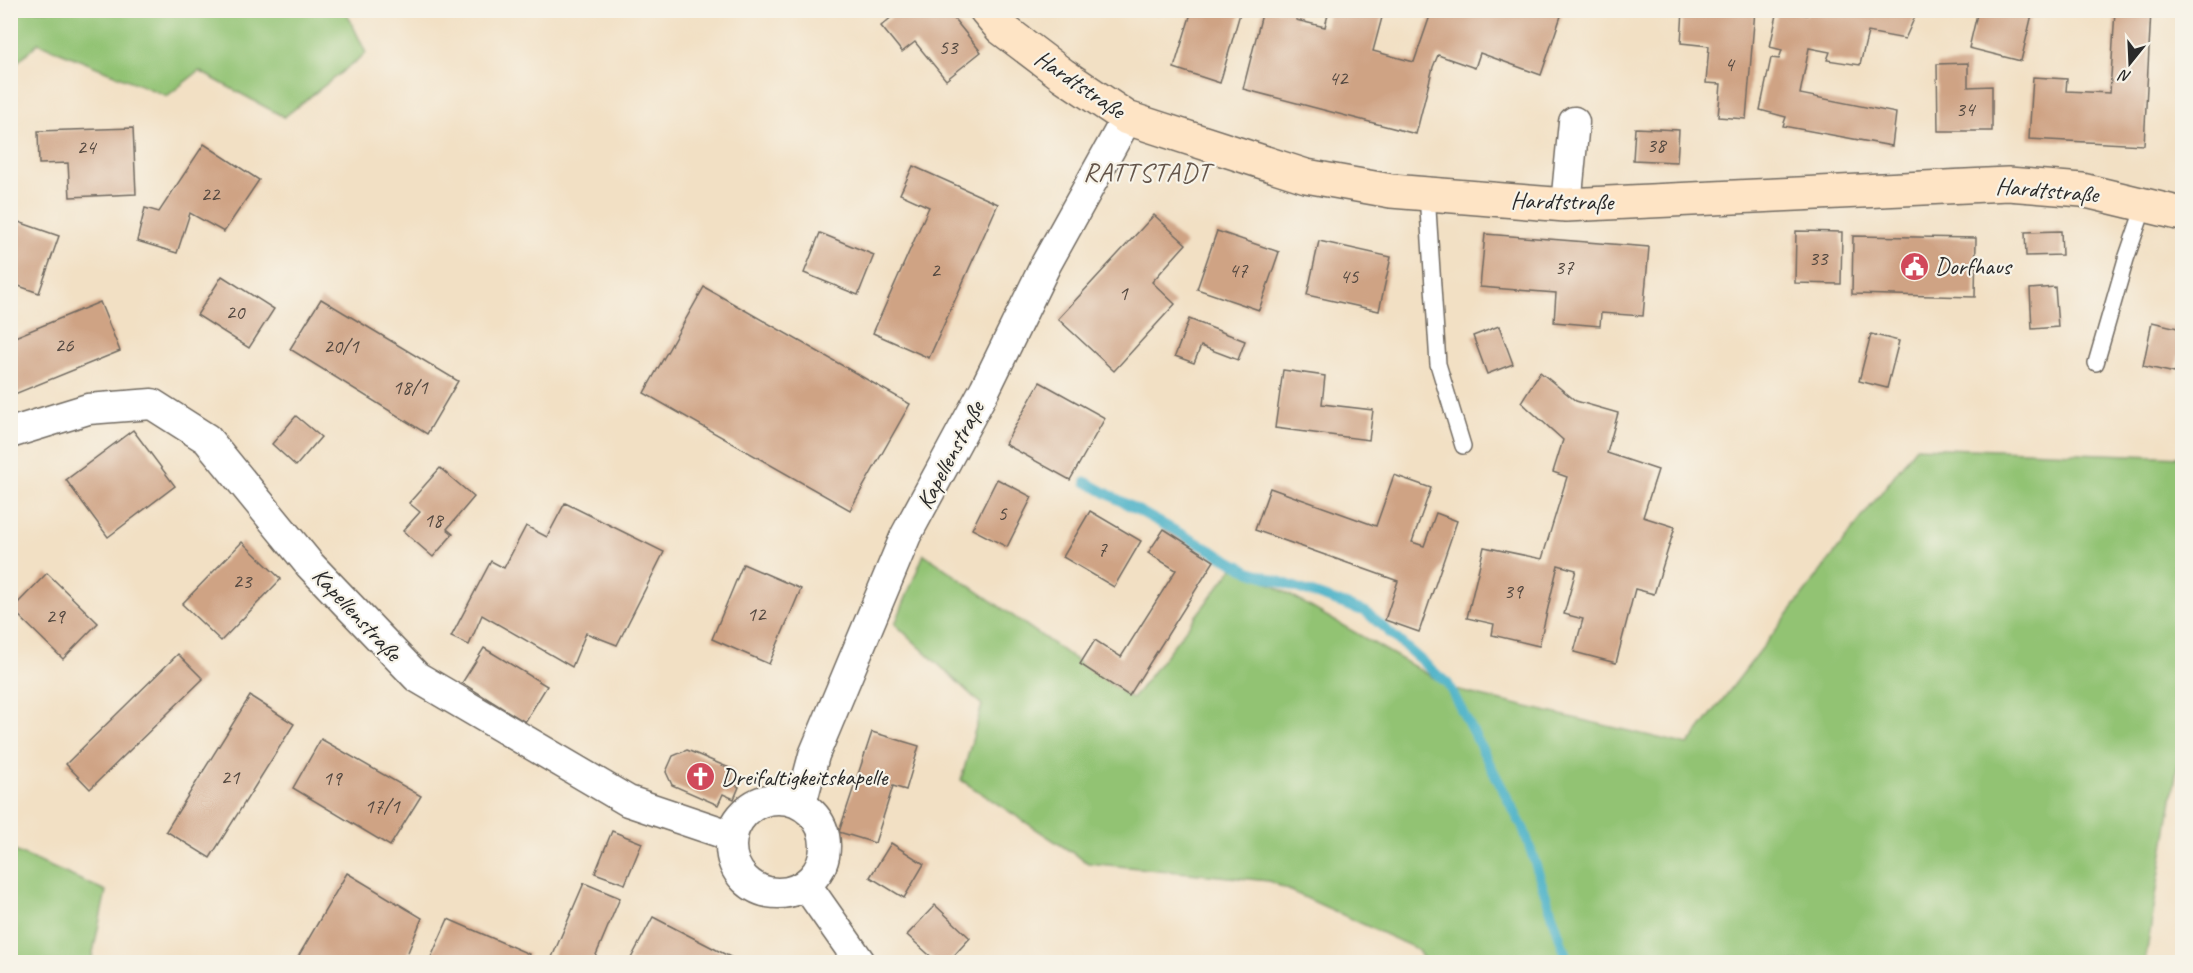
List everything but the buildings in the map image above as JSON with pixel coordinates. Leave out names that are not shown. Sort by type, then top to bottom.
[{"type":"street","name":"Hardtstraße","points":[[986,10],[1000,28],[1063,75],[1127,118],[1306,176],[1391,191],[1566,205],[2008,183],[2082,190],[2182,214]]},
{"type":"street","name":"Kapellenstraße","points":[[801,804],[814,755],[906,535],[985,389],[1052,254],[1127,118]]},
{"type":"street","points":[[1566,205],[1574,122]]},
{"type":"street","name":"Kapellenstraße","points":[[10,433],[88,409],[152,404],[207,440],[310,565],[417,677],[628,801],[732,836]]},
{"type":"street","points":[[784,799],[801,804],[813,814],[822,828],[825,843],[824,859],[817,874],[806,885],[791,892],[775,893],[759,890],[746,880],[736,867],[731,852],[732,836],[739,820],[751,808],[767,800],[784,799]]},
{"type":"street","points":[[806,885],[860,963]]},
{"type":"lane","points":[[1427,194],[1438,364],[1463,446]]},
{"type":"lane","points":[[2096,363],[2126,259],[2145,204]]},
{"type":"green space","points":[[11,10],[346,11],[366,53],[284,117],[199,71],[167,96],[38,43],[11,68]]},
{"type":"green space","points":[[1916,447],[2182,457],[2182,739],[2145,962],[1425,962],[1417,949],[1269,881],[1088,863],[961,780],[982,705],[895,624],[924,554],[1132,699],[1236,564],[1455,690],[1688,745]]},
{"type":"green space","points":[[10,849],[106,891],[91,962],[11,962]]},
{"type":"waterway","points":[[1086,482],[1249,571],[1366,612],[1448,684],[1524,830],[1568,962]]},
{"type":"place","name":"Dorfhaus","points":[[1914,266]]},
{"type":"place","name":"Dreifaltigkeitskapelle","points":[[700,777]]},
{"type":"district","name":"RATTSTADT","points":[[1147,172]]}]
